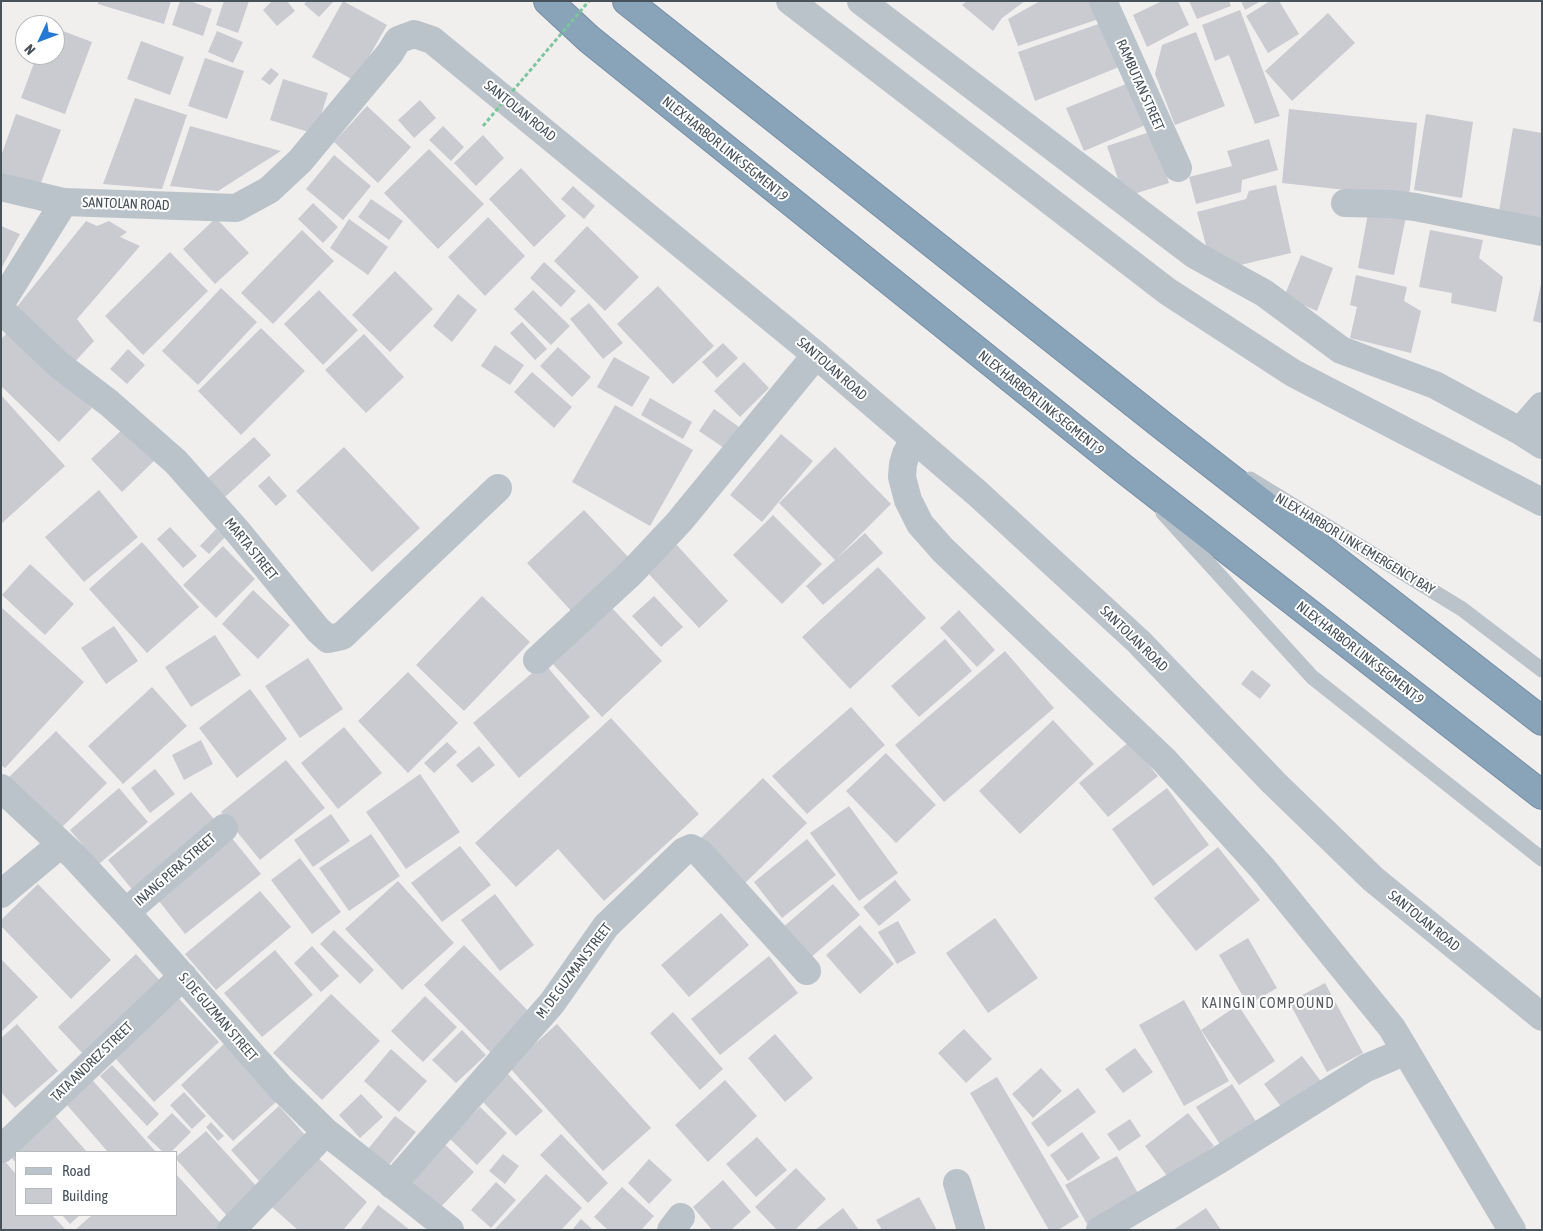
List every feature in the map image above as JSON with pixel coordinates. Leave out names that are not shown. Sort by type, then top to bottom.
[{"type":"highway","name":"NLEX HARBOR LINK SEGMENT 9","points":[[548,1],[589,39],[1124,469],[1542,795]]},
{"type":"highway","points":[[628,1],[1163,426],[1542,721]]},
{"type":"street","points":[[790,1],[1175,296],[1293,373],[1542,502]]},
{"type":"street","points":[[860,1],[1195,255],[1264,293],[1341,350],[1435,385],[1531,438],[1542,406]]},
{"type":"street","name":"RAMBUTAN STREET","points":[[1103,1],[1178,168]]},
{"type":"street","name":"SANTOLAN ROAD","points":[[1,187],[64,202],[236,208],[269,190],[300,161],[390,54],[398,40],[414,34],[432,40],[816,354],[977,493],[1139,642],[1274,783],[1372,879],[1542,1016]]},
{"type":"street","points":[[1,303],[64,202]]},
{"type":"street","points":[[1345,203],[1391,204],[1415,207],[1542,232]]},
{"type":"street","name":"MARTA STREET","points":[[1,310],[59,365],[109,403],[176,462],[238,532],[318,630],[328,639],[342,636],[498,488]]},
{"type":"street","points":[[537,660],[632,572],[679,522],[816,354]]},
{"type":"street","points":[[914,440],[906,454],[902,477],[908,500],[920,524],[943,550],[1007,612],[1165,761],[1263,868],[1392,1028],[1512,1230]]},
{"type":"street","name":"S. DE GUZMAN STREET","points":[[1,788],[61,844],[126,912],[281,1088],[326,1132],[450,1230]]},
{"type":"street","name":"INANG PERA STREET","points":[[126,912],[224,828]]},
{"type":"street","points":[[1,894],[61,844]]},
{"type":"street","name":"M. DE GUZMAN STREET","points":[[392,1185],[552,1003],[606,926],[684,851],[691,848],[700,853],[807,971]]},
{"type":"street","name":"TATA ANDREZ STREET","points":[[1,1148],[183,976]]},
{"type":"street","points":[[1100,1230],[1219,1160],[1366,1068],[1406,1051]]},
{"type":"street","points":[[231,1230],[326,1132]]},
{"type":"street","points":[[958,1183],[971,1230]]},
{"type":"lane","name":"NLEX HARBOR LINK EMERGENCY BAY","points":[[1163,426],[1462,609],[1542,670]]},
{"type":"lane","points":[[1124,469],[1312,677],[1542,860]]},
{"type":"path","points":[[483,126],[589,1]]},
{"type":"building","points":[[98,1],[171,1],[164,24],[98,4]]},
{"type":"building","points":[[180,1],[190,1],[212,9],[203,36],[172,25]]},
{"type":"building","points":[[224,1],[249,1],[238,33],[216,25]]},
{"type":"building","points":[[272,1],[287,1],[295,11],[277,26],[263,10]]},
{"type":"building","points":[[307,1],[334,1],[319,17],[304,4]]},
{"type":"building","points":[[343,1],[387,25],[355,81],[312,57]]},
{"type":"building","points":[[967,1],[1025,1],[1002,18],[993,31],[962,5]]},
{"type":"building","points":[[1040,1],[1093,1],[1102,18],[1018,46],[1008,19]]},
{"type":"building","points":[[1162,1],[1178,1],[1189,25],[1147,47],[1133,15]]},
{"type":"building","points":[[1189,1],[1229,1],[1231,6],[1197,19]]},
{"type":"building","points":[[1241,1],[1261,1],[1245,10]]},
{"type":"building","points":[[1270,1],[1279,1],[1299,34],[1268,53],[1246,16]]},
{"type":"building","points":[[1240,10],[1280,116],[1255,124],[1229,55],[1215,61],[1202,25]]},
{"type":"building","points":[[1328,13],[1355,43],[1292,101],[1265,71]]},
{"type":"building","points":[[1107,21],[1124,65],[1035,101],[1018,52]]},
{"type":"building","points":[[217,31],[243,42],[233,63],[208,52]]},
{"type":"building","points":[[65,32],[92,42],[65,114],[21,98],[33,65],[65,65]]},
{"type":"building","points":[[1196,32],[1225,106],[1175,125],[1155,74],[1162,45]]},
{"type":"building","points":[[141,41],[184,57],[170,95],[127,79]]},
{"type":"building","points":[[205,58],[244,71],[227,119],[188,106]]},
{"type":"building","points":[[271,68],[279,74],[270,85],[261,79]]},
{"type":"building","points":[[283,79],[328,93],[315,134],[270,120]]},
{"type":"building","points":[[1131,82],[1148,124],[1084,151],[1066,108]]},
{"type":"building","points":[[135,98],[187,115],[162,189],[103,184]]},
{"type":"building","points":[[420,100],[436,118],[414,138],[398,120]]},
{"type":"building","points":[[367,106],[411,147],[378,183],[334,142]]},
{"type":"building","points":[[1289,109],[1417,123],[1409,197],[1282,183]]},
{"type":"building","points":[[16,114],[61,130],[39,188],[1,174],[1,156]]},
{"type":"building","points":[[1426,114],[1473,122],[1462,198],[1414,190]]},
{"type":"building","points":[[190,126],[281,151],[218,191],[170,186]]},
{"type":"building","points":[[443,126],[464,147],[451,161],[429,140]]},
{"type":"building","points":[[1513,128],[1542,133],[1542,219],[1499,211]]},
{"type":"building","points":[[1153,131],[1169,183],[1124,197],[1107,146]]},
{"type":"building","points":[[483,135],[504,158],[476,186],[454,163]]},
{"type":"building","points":[[1269,139],[1278,170],[1242,180],[1241,192],[1196,204],[1189,177],[1232,166],[1227,151]]},
{"type":"building","points":[[429,149],[484,204],[438,249],[384,193]]},
{"type":"building","points":[[334,155],[371,186],[343,220],[306,189]]},
{"type":"building","points":[[521,168],[566,216],[534,247],[489,199]]},
{"type":"building","points":[[1276,185],[1291,253],[1236,266],[1207,249],[1197,212],[1246,199],[1249,191]]},
{"type":"building","points":[[573,186],[595,206],[584,219],[561,199]]},
{"type":"building","points":[[371,199],[403,221],[389,240],[358,217]]},
{"type":"building","points":[[313,203],[338,227],[323,243],[298,219]]},
{"type":"building","points":[[1368,213],[1406,217],[1394,275],[1358,268]]},
{"type":"building","points":[[488,217],[525,256],[485,296],[448,257]]},
{"type":"building","points":[[216,218],[249,253],[215,284],[183,249]]},
{"type":"building","points":[[349,219],[388,247],[368,275],[330,248]]},
{"type":"building","points":[[86,221],[97,226],[109,221],[127,232],[120,237],[140,246],[77,319],[94,341],[72,365],[15,309]]},
{"type":"building","points":[[1,226],[20,234],[1,269]]},
{"type":"building","points":[[587,226],[639,277],[605,311],[554,261]]},
{"type":"building","points":[[302,230],[334,261],[273,324],[241,293]]},
{"type":"building","points":[[1430,230],[1483,240],[1479,258],[1503,277],[1496,312],[1451,303],[1452,293],[1419,287]]},
{"type":"building","points":[[170,252],[208,291],[143,355],[105,316]]},
{"type":"building","points":[[1301,255],[1333,268],[1317,311],[1284,297]]},
{"type":"building","points":[[544,262],[576,291],[561,307],[530,278]]},
{"type":"building","points":[[395,271],[433,309],[390,352],[352,315]]},
{"type":"building","points":[[1356,275],[1407,287],[1404,301],[1421,311],[1411,353],[1350,338],[1357,307],[1350,305]]},
{"type":"building","points":[[1542,284],[1542,323],[1533,321]]},
{"type":"building","points":[[658,286],[714,346],[673,384],[617,324]]},
{"type":"building","points":[[221,288],[257,322],[198,385],[162,351]]},
{"type":"building","points":[[319,290],[358,330],[323,365],[284,324]]},
{"type":"building","points":[[533,290],[570,326],[551,345],[514,309]]},
{"type":"building","points":[[458,294],[477,310],[452,342],[433,326]]},
{"type":"building","points":[[589,303],[623,343],[603,359],[570,319]]},
{"type":"building","points":[[522,322],[547,349],[535,360],[510,333]]},
{"type":"building","points":[[261,328],[305,371],[241,435],[198,391]]},
{"type":"building","points":[[10,330],[92,408],[59,442],[1,386],[1,339]]},
{"type":"building","points":[[364,334],[404,377],[366,413],[325,370]]},
{"type":"building","points":[[723,343],[738,358],[717,378],[702,362]]},
{"type":"building","points":[[495,345],[524,365],[510,385],[481,366]]},
{"type":"building","points":[[558,347],[591,377],[572,397],[540,366]]},
{"type":"building","points":[[128,349],[145,365],[127,384],[110,369]]},
{"type":"building","points":[[614,357],[650,377],[632,407],[597,387]]},
{"type":"building","points":[[744,362],[769,388],[740,417],[714,391]]},
{"type":"building","points":[[532,372],[572,407],[554,428],[514,392]]},
{"type":"building","points":[[1,395],[65,466],[1,524]]},
{"type":"building","points":[[650,398],[692,422],[683,439],[641,415]]},
{"type":"building","points":[[615,405],[693,450],[650,526],[572,482]]},
{"type":"building","points":[[714,409],[739,427],[724,448],[699,431]]},
{"type":"building","points":[[127,425],[157,458],[122,492],[91,459]]},
{"type":"building","points":[[781,434],[813,461],[762,522],[730,495]]},
{"type":"building","points":[[254,437],[271,455],[225,497],[208,478]]},
{"type":"building","points":[[344,447],[420,528],[372,572],[296,491]]},
{"type":"building","points":[[835,447],[891,504],[835,560],[779,503]]},
{"type":"building","points":[[269,476],[287,496],[276,506],[258,486]]},
{"type":"building","points":[[99,490],[138,537],[84,582],[45,537]]},
{"type":"building","points":[[584,510],[632,561],[575,615],[527,563]]},
{"type":"building","points":[[773,515],[822,564],[782,604],[733,555]]},
{"type":"building","points":[[170,527],[197,556],[183,568],[157,539]]},
{"type":"building","points":[[216,529],[225,537],[209,554],[200,546]]},
{"type":"building","points":[[865,533],[883,553],[823,605],[806,586]]},
{"type":"building","points":[[142,542],[199,607],[147,653],[89,589]]},
{"type":"building","points":[[675,543],[728,601],[699,628],[646,571]]},
{"type":"building","points":[[223,546],[255,579],[216,618],[183,585]]},
{"type":"building","points":[[30,564],[74,604],[45,635],[2,595]]},
{"type":"building","points":[[878,567],[926,618],[850,689],[802,637]]},
{"type":"building","points":[[253,590],[290,625],[258,659],[222,624]]},
{"type":"building","points":[[482,596],[530,642],[464,711],[416,665]]},
{"type":"building","points":[[654,596],[683,627],[661,647],[632,616]]},
{"type":"building","points":[[1,607],[84,682],[5,768],[1,765]]},
{"type":"building","points":[[612,608],[662,661],[602,717],[553,664]]},
{"type":"building","points":[[959,610],[995,650],[977,667],[940,628]]},
{"type":"building","points":[[114,626],[138,661],[106,684],[81,648]]},
{"type":"building","points":[[215,635],[241,675],[191,707],[165,667]]},
{"type":"building","points":[[945,639],[972,671],[919,717],[891,686]]},
{"type":"building","points":[[1005,651],[1054,708],[944,802],[895,745]]},
{"type":"building","points":[[308,658],[343,709],[300,738],[265,686]]},
{"type":"building","points":[[544,663],[590,717],[519,778],[473,723]]},
{"type":"building","points":[[1252,670],[1271,685],[1260,699],[1241,684]]},
{"type":"building","points":[[408,672],[458,723],[408,773],[358,721]]},
{"type":"building","points":[[152,687],[187,726],[123,784],[88,746]]},
{"type":"building","points":[[250,689],[287,739],[237,778],[199,728]]},
{"type":"building","points":[[851,707],[885,745],[807,814],[772,776]]},
{"type":"building","points":[[611,718],[699,814],[604,901],[558,849],[516,887],[475,843]]},
{"type":"building","points":[[1053,720],[1094,764],[1020,834],[979,791]]},
{"type":"building","points":[[344,727],[382,773],[338,809],[301,763]]},
{"type":"building","points":[[56,731],[107,783],[59,830],[8,778]]},
{"type":"building","points":[[201,740],[213,764],[184,780],[172,755]]},
{"type":"building","points":[[447,742],[457,752],[434,773],[424,763]]},
{"type":"building","points":[[1129,742],[1158,776],[1108,817],[1079,783]]},
{"type":"building","points":[[479,746],[495,765],[472,783],[456,765]]},
{"type":"building","points":[[886,753],[936,805],[896,843],[846,791]]},
{"type":"building","points":[[286,760],[325,808],[260,860],[221,812]]},
{"type":"building","points":[[155,769],[175,794],[150,813],[131,788]]},
{"type":"building","points":[[420,774],[460,832],[406,869],[366,812]]},
{"type":"building","points":[[763,778],[807,823],[744,884],[700,839]]},
{"type":"building","points":[[119,788],[148,822],[99,864],[70,830]]},
{"type":"building","points":[[1167,788],[1209,845],[1153,886],[1112,829]]},
{"type":"building","points":[[191,792],[219,825],[135,893],[108,860]]},
{"type":"building","points":[[849,806],[898,873],[859,901],[810,833]]},
{"type":"building","points":[[331,814],[350,841],[313,867],[294,840]]},
{"type":"building","points":[[227,832],[261,874],[185,934],[152,892]]},
{"type":"building","points":[[371,834],[400,876],[349,911],[319,868]]},
{"type":"building","points":[[807,839],[836,875],[782,918],[754,882]]},
{"type":"building","points":[[460,846],[491,885],[442,922],[411,883]]},
{"type":"building","points":[[1218,847],[1260,900],[1196,951],[1154,898]]},
{"type":"building","points":[[300,858],[341,912],[312,934],[271,880]]},
{"type":"building","points":[[895,880],[911,900],[879,926],[863,907]]},
{"type":"building","points":[[398,881],[454,943],[402,990],[345,929]]},
{"type":"building","points":[[38,884],[111,960],[71,999],[1,926],[1,920]]},
{"type":"building","points":[[833,884],[860,915],[809,959],[782,928]]},
{"type":"building","points":[[260,891],[291,927],[216,990],[185,954]]},
{"type":"building","points":[[495,894],[534,945],[500,971],[461,920]]},
{"type":"building","points":[[721,913],[749,945],[689,997],[661,965]]},
{"type":"building","points":[[995,918],[1038,978],[988,1013],[946,953]]},
{"type":"building","points":[[898,921],[916,953],[897,964],[878,932]]},
{"type":"building","points":[[860,925],[894,964],[860,994],[826,955]]},
{"type":"building","points":[[334,930],[374,970],[360,984],[320,944]]},
{"type":"building","points":[[1248,938],[1277,988],[1248,1005],[1219,955]]},
{"type":"building","points":[[464,945],[534,1017],[494,1056],[424,985]]},
{"type":"building","points":[[312,946],[339,976],[321,992],[294,963]]},
{"type":"building","points":[[275,950],[313,995],[262,1037],[224,993]]},
{"type":"building","points":[[136,954],[162,983],[84,1055],[58,1027]]},
{"type":"building","points":[[769,956],[798,993],[720,1055],[691,1019]]},
{"type":"building","points":[[1,959],[38,997],[1,1032]]},
{"type":"building","points":[[1325,983],[1363,1053],[1327,1072],[1289,1002]]},
{"type":"building","points":[[172,991],[219,1042],[154,1102],[108,1050]]},
{"type":"building","points":[[331,994],[380,1041],[322,1100],[273,1053]]},
{"type":"building","points":[[425,996],[457,1027],[423,1062],[391,1031]]},
{"type":"building","points":[[1184,1000],[1229,1081],[1184,1106],[1139,1025]]},
{"type":"building","points":[[1238,1005],[1275,1061],[1239,1085],[1201,1030]]},
{"type":"building","points":[[673,1012],[723,1069],[700,1090],[650,1033]]},
{"type":"building","points":[[17,1024],[58,1071],[15,1108],[1,1092],[1,1038]]},
{"type":"building","points":[[557,1024],[651,1128],[603,1171],[509,1067]]},
{"type":"building","points":[[964,1029],[992,1059],[966,1083],[938,1053]]},
{"type":"building","points":[[462,1030],[486,1055],[456,1083],[432,1060]]},
{"type":"building","points":[[775,1034],[813,1078],[785,1102],[748,1058]]},
{"type":"building","points":[[224,1044],[277,1101],[233,1141],[181,1085]]},
{"type":"building","points":[[1135,1048],[1153,1072],[1123,1093],[1105,1069]]},
{"type":"building","points":[[391,1049],[427,1081],[399,1112],[364,1081]]},
{"type":"building","points":[[1302,1056],[1326,1088],[1288,1116],[1264,1084]]},
{"type":"building","points":[[112,1065],[159,1114],[147,1126],[100,1076]]},
{"type":"building","points":[[1041,1068],[1062,1091],[1033,1118],[1012,1094]]},
{"type":"building","points":[[87,1074],[155,1151],[107,1151],[60,1097]]},
{"type":"building","points":[[508,1074],[543,1111],[516,1136],[481,1100]]},
{"type":"building","points":[[997,1077],[1079,1217],[1058,1230],[1049,1230],[970,1093]]},
{"type":"building","points":[[725,1080],[757,1116],[708,1162],[675,1125]]},
{"type":"building","points":[[1232,1084],[1257,1123],[1221,1146],[1196,1107]]},
{"type":"building","points":[[1078,1088],[1096,1112],[1048,1147],[1031,1123]]},
{"type":"building","points":[[184,1092],[206,1116],[192,1129],[170,1105]]},
{"type":"building","points":[[361,1094],[383,1117],[360,1138],[339,1115]]},
{"type":"building","points":[[279,1106],[307,1137],[259,1181],[231,1150]]},
{"type":"building","points":[[480,1107],[507,1133],[477,1165],[449,1138]]},
{"type":"building","points":[[50,1110],[86,1151],[15,1151],[15,1162],[5,1150]]},
{"type":"building","points":[[172,1113],[191,1132],[172,1151],[162,1151],[147,1137]]},
{"type":"building","points":[[1188,1113],[1214,1146],[1170,1180],[1145,1146]]},
{"type":"building","points":[[395,1116],[416,1132],[388,1166],[368,1149]]},
{"type":"building","points":[[1130,1119],[1141,1136],[1119,1151],[1107,1134]]},
{"type":"building","points":[[211,1122],[224,1136],[218,1141],[206,1127]]},
{"type":"building","points":[[206,1131],[259,1189],[228,1217],[178,1161],[178,1155]]},
{"type":"building","points":[[1082,1132],[1100,1158],[1068,1181],[1050,1155]]},
{"type":"building","points":[[561,1134],[608,1183],[588,1203],[540,1155]]},
{"type":"building","points":[[757,1137],[787,1170],[756,1197],[726,1164]]},
{"type":"building","points":[[439,1139],[474,1172],[438,1210],[403,1177]]},
{"type":"building","points":[[503,1154],[519,1166],[505,1184],[489,1171]]},
{"type":"building","points":[[316,1156],[367,1202],[343,1230],[298,1230],[272,1207]]},
{"type":"building","points":[[1117,1156],[1139,1195],[1087,1224],[1065,1185]]},
{"type":"building","points":[[1,1157],[15,1173],[15,1216],[53,1216],[66,1230],[1,1230]]},
{"type":"building","points":[[649,1159],[672,1180],[649,1204],[628,1183]]},
{"type":"building","points":[[796,1168],[826,1199],[795,1230],[777,1230],[755,1207]]},
{"type":"building","points":[[546,1174],[582,1208],[561,1230],[494,1230]]},
{"type":"building","points":[[178,1176],[225,1228],[223,1230],[75,1230],[91,1216],[178,1216]]},
{"type":"building","points":[[723,1180],[751,1212],[731,1230],[712,1230],[693,1207]]},
{"type":"building","points":[[496,1182],[516,1200],[491,1228],[471,1210]]},
{"type":"building","points":[[622,1187],[654,1216],[641,1230],[608,1230],[594,1217]]},
{"type":"building","points":[[919,1197],[937,1230],[882,1230],[876,1220]]},
{"type":"building","points":[[378,1205],[410,1230],[360,1230]]},
{"type":"building","points":[[843,1208],[859,1230],[815,1230]]},
{"type":"building","points":[[1206,1208],[1221,1230],[1173,1230]]},
{"type":"building","points":[[63,1216],[79,1216],[70,1224]]},
{"type":"building","points":[[581,1219],[593,1230],[572,1230]]},
{"type":"district","name":"KAINGIN COMPOUND","points":[[1268,1003]]}]
